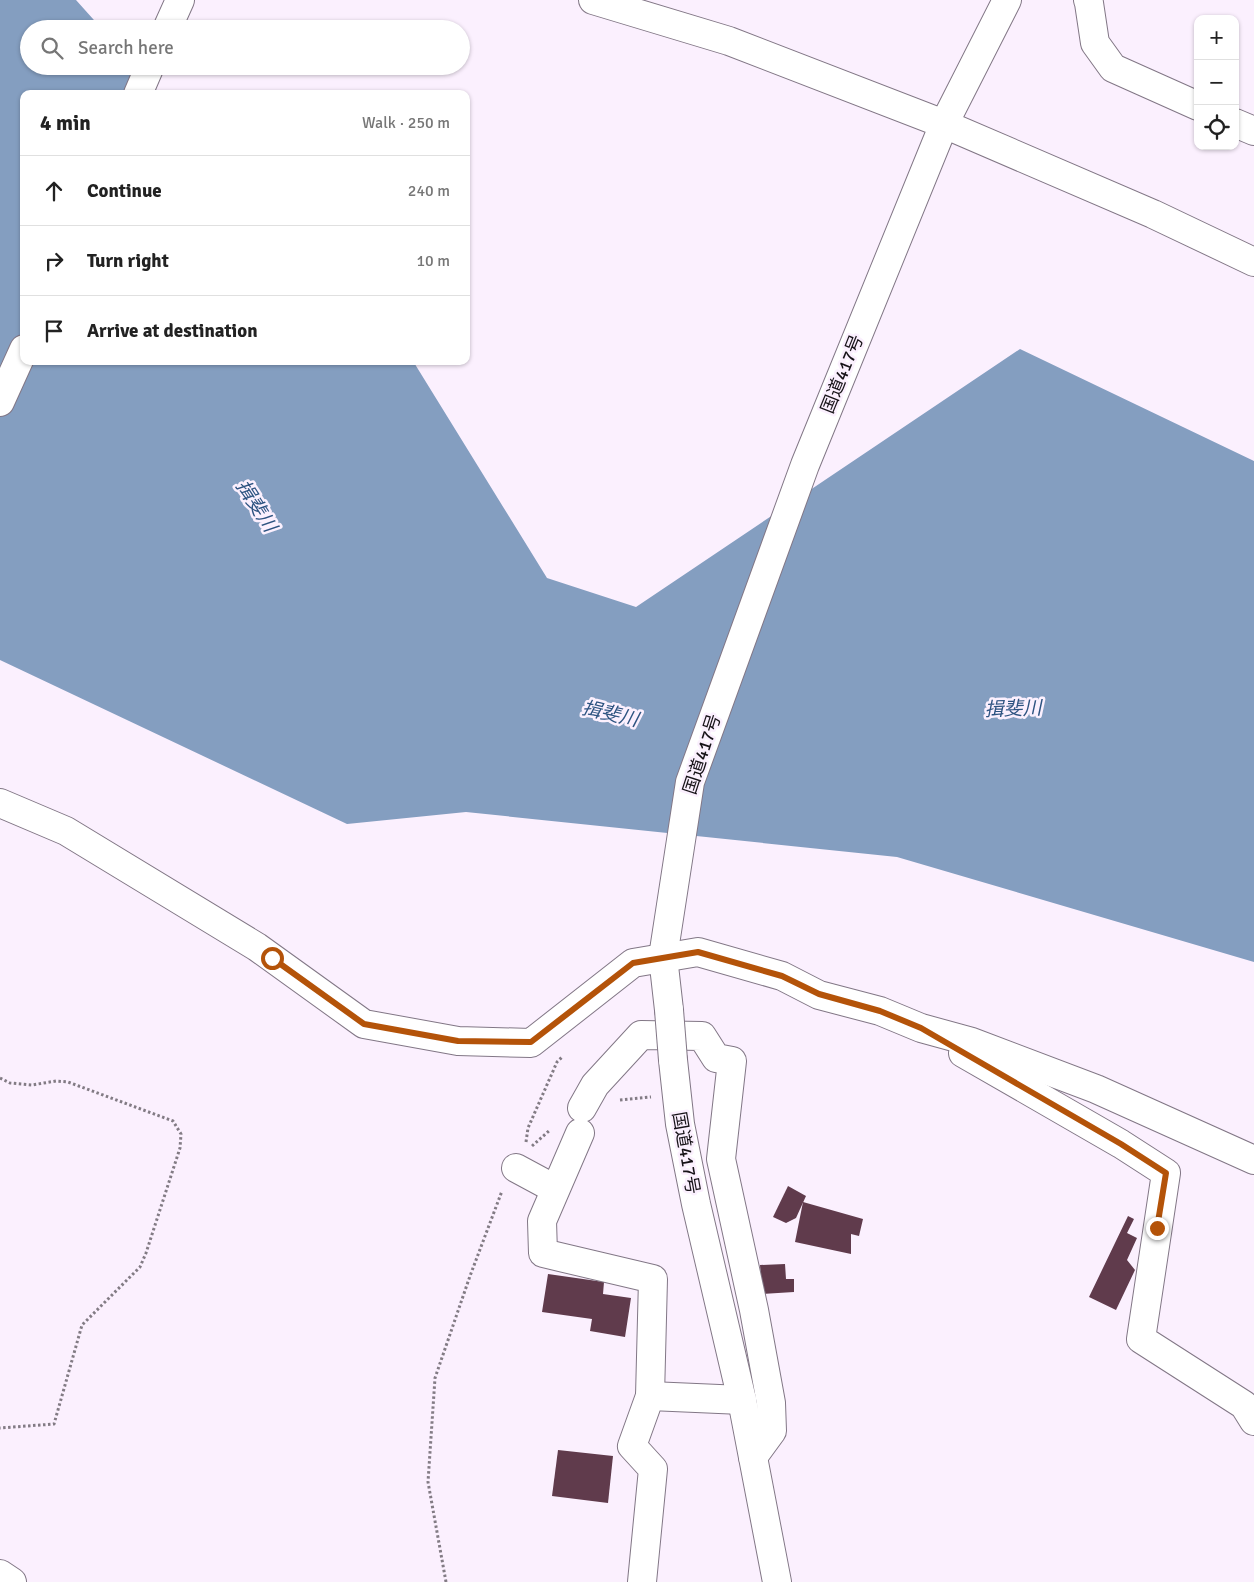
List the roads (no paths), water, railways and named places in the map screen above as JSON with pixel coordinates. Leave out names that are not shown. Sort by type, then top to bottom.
[{"type":"main road","points":[[171,20],[180,0]]},
{"type":"main road","points":[[594,0],[729,41],[944,124],[1153,214],[1254,262]]},
{"type":"main road","name":"国道417号","points":[[777,1582],[742,1400],[696,1204],[680,1124],[663,956],[690,782],[805,465],[944,124],[1008,0]]},
{"type":"main road","points":[[1088,0],[1095,43],[1113,68],[1196,105]]},
{"type":"main road","points":[[140,90],[146,75]]},
{"type":"main road","points":[[1239,124],[1254,131]]},
{"type":"main road","points":[[0,402],[20,358]]},
{"type":"main road","points":[[0,803],[66,832],[257,947],[364,1024],[458,1041],[531,1042],[633,963],[663,956],[698,952],[782,976],[819,994],[880,1011],[921,1028],[972,1042],[1096,1089],[1254,1160]]},
{"type":"main road","points":[[921,1028],[1121,1144],[1166,1173],[1141,1339],[1244,1405],[1254,1421]]},
{"type":"main road","points":[[642,1582],[653,1469],[632,1446],[650,1396],[653,1279],[543,1252],[542,1221],[595,1085],[641,1035],[702,1036],[716,1058],[732,1061],[721,1159],[771,1403],[772,1431],[753,1457]]},
{"type":"main road","points":[[520,1163],[555,1189]]},
{"type":"main road","points":[[650,1396],[742,1400]]},
{"type":"main road","points":[[0,1574],[12,1582]]},
{"type":"water","name":"揖斐川","points":[[0,0],[76,0],[94,20],[20,20],[20,75],[143,75],[156,90],[20,90],[20,365],[415,365],[547,578],[636,607],[1020,349],[1254,461],[1254,962],[897,857],[466,812],[347,824],[0,660]]}]
